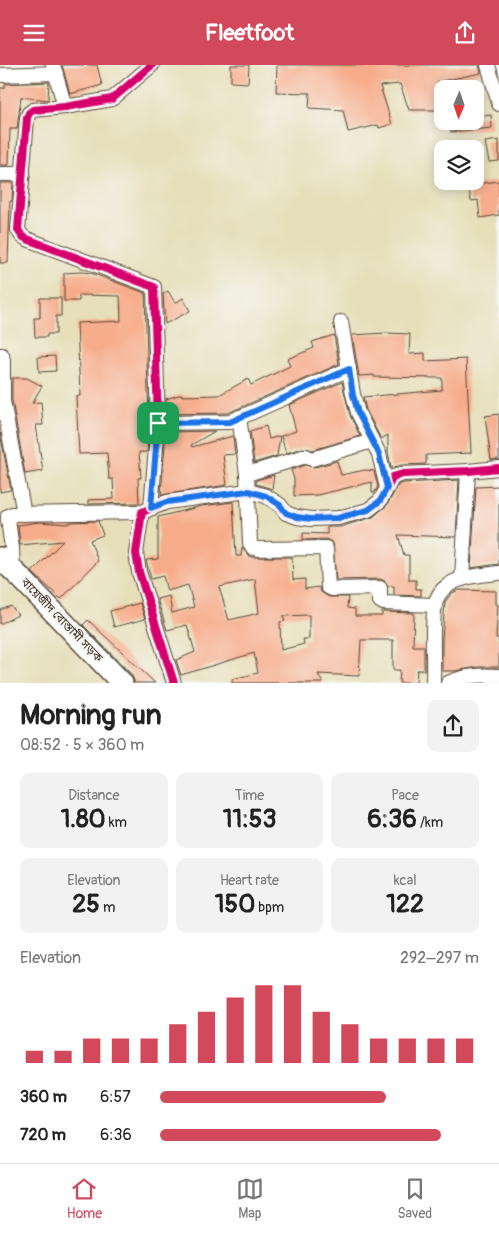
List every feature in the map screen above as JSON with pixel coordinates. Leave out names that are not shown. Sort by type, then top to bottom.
[{"type":"main road","name":"বায়েজীদ বোস্তামী সড়ক","points":[[4,568],[102,683]]},
{"type":"main road","name":"বায়েজীদ বোস্তামী সড়ক","points":[[4,568],[122,683]]},
{"type":"street","points":[[152,65],[112,99],[33,110],[29,113],[18,230],[27,239],[154,287],[158,423],[147,510],[136,553],[139,573],[174,683]]},
{"type":"street","points":[[488,65],[499,104]]},
{"type":"street","points":[[0,75],[55,69],[65,107]]},
{"type":"street","points":[[0,174],[23,174]]},
{"type":"street","points":[[341,323],[353,395],[358,413],[379,454],[387,488]]},
{"type":"street","points":[[0,355],[2,355],[3,401],[24,514]]},
{"type":"street","points":[[158,423],[230,422],[349,369]]},
{"type":"street","points":[[240,417],[247,474],[250,543],[254,548],[326,548],[328,587],[332,589],[380,588],[380,601],[383,603],[435,605]]},
{"type":"street","points":[[247,474],[306,456],[312,459],[372,441]]},
{"type":"street","points":[[4,568],[8,516],[12,514],[147,510],[167,502],[248,491],[266,496],[280,505],[286,513],[297,517],[311,519],[338,518],[368,510],[380,501],[393,477],[403,474],[499,468]]},
{"type":"street","points":[[462,579],[468,471]]},
{"type":"street","points":[[434,683],[435,605],[440,593],[447,585],[462,579],[499,573]]},
{"type":"street","points":[[448,683],[458,678],[472,675],[499,675]]},
{"type":"building","points":[[62,65],[97,65],[102,85],[70,94]]},
{"type":"building","points":[[231,65],[249,65],[248,83],[231,82]]},
{"type":"building","points":[[277,65],[479,65],[481,73],[447,80],[434,80],[434,110],[409,110],[400,84],[380,86],[392,124],[379,128],[378,125],[348,132],[343,110],[309,108],[310,93],[276,92]]},
{"type":"building","points":[[49,82],[48,100],[21,97],[17,129],[10,129],[9,165],[0,165],[0,88],[5,88],[5,84]]},
{"type":"building","points":[[491,115],[492,128],[484,129],[484,116]]},
{"type":"building","points":[[451,130],[472,130],[451,132]]},
{"type":"building","points":[[499,140],[499,161],[489,162],[485,142]]},
{"type":"building","points":[[499,181],[499,215],[480,218],[478,200],[471,201],[469,190],[484,190],[484,183]]},
{"type":"building","points":[[0,183],[13,183],[12,201],[10,201],[8,263],[0,263]]},
{"type":"building","points":[[64,273],[91,273],[145,293],[149,423],[147,452],[139,452],[141,478],[138,478],[139,503],[88,504],[88,500],[114,499],[113,479],[109,479],[107,453],[79,454],[76,396],[80,396],[77,323],[121,321],[120,296],[79,295],[79,301],[64,301]]},
{"type":"building","points":[[168,291],[175,303],[183,298],[190,311],[165,324],[163,294]]},
{"type":"building","points":[[40,298],[61,298],[61,316],[56,316],[56,334],[47,334],[47,337],[35,337],[34,318],[40,318]]},
{"type":"building","points":[[410,334],[409,354],[425,353],[425,361],[466,359],[471,453],[426,455],[426,464],[402,465],[391,468],[388,452],[388,435],[381,439],[366,410],[363,397],[442,390],[442,378],[359,376],[352,335]]},
{"type":"building","points":[[334,335],[339,364],[228,413],[166,414],[166,399],[182,394],[182,396],[219,395],[248,379],[251,385],[290,366],[287,359],[314,348],[312,342]]},
{"type":"building","points":[[55,356],[56,371],[39,372],[38,357]]},
{"type":"building","points":[[12,378],[27,378],[42,386],[32,403],[41,402],[43,425],[36,425],[43,471],[25,474],[12,400]]},
{"type":"building","points":[[342,382],[350,415],[360,436],[313,450],[303,448],[286,453],[281,436],[296,431],[289,405]]},
{"type":"building","points":[[499,414],[499,459],[491,460],[485,416]]},
{"type":"building","points":[[266,426],[269,439],[280,436],[277,456],[254,463],[250,431]]},
{"type":"building","points":[[215,431],[191,445],[192,447],[233,436],[235,454],[223,455],[227,485],[161,495],[166,432]]},
{"type":"building","points":[[0,433],[11,490],[0,492]]},
{"type":"building","points":[[337,461],[341,475],[365,470],[374,471],[378,487],[374,493],[372,493],[372,482],[317,495],[294,496],[294,479],[291,470],[305,465],[315,467]]},
{"type":"building","points":[[274,475],[272,489],[256,484],[256,480]]},
{"type":"building","points":[[459,480],[456,537],[398,535],[404,555],[409,555],[409,580],[416,580],[416,589],[421,589],[421,596],[394,595],[394,586],[388,586],[385,581],[380,579],[336,580],[333,543],[326,539],[303,540],[303,533],[327,534],[327,527],[340,527],[373,517],[387,505],[399,484]]},
{"type":"building","points":[[499,486],[499,564],[471,568],[476,487]]},
{"type":"building","points":[[233,502],[236,556],[241,556],[242,547],[251,557],[292,557],[293,580],[305,579],[305,589],[319,587],[321,592],[329,597],[348,597],[347,608],[355,609],[355,616],[382,616],[382,612],[414,613],[413,646],[424,646],[424,670],[417,670],[416,683],[399,683],[400,670],[393,670],[393,640],[361,640],[359,676],[318,674],[323,683],[232,683],[232,679],[258,673],[254,653],[181,675],[176,660],[195,652],[187,625],[167,630],[157,599],[169,596],[172,613],[194,607],[188,585],[167,591],[163,576],[151,579],[146,560],[158,559],[158,517],[202,506]],"holes":[[[255,579],[259,613],[229,620],[219,587]],[[309,615],[309,639],[303,639],[304,644],[281,650],[280,622],[285,621],[283,616]]]},
{"type":"building","points":[[98,521],[103,535],[90,540],[98,561],[61,599],[32,572],[63,541],[20,545],[18,525],[40,522],[67,524],[71,522]]},
{"type":"building","points":[[458,590],[496,591],[496,604],[498,605],[496,638],[499,638],[499,667],[442,671],[445,602],[451,594]]},
{"type":"building","points":[[140,603],[145,619],[114,627],[110,611]]},
{"type":"building","points":[[11,606],[18,615],[0,624],[0,610]]},
{"type":"building","points":[[88,620],[155,683],[135,683],[131,674],[83,625]]},
{"type":"cycle path","points":[[151,508],[158,423],[154,287],[27,239],[18,230],[27,118],[29,113],[33,110],[112,99],[152,65]]},
{"type":"cycle path","points":[[174,683],[139,572],[136,553],[142,512],[167,502],[248,491],[266,496],[280,505],[286,513],[297,517],[311,519],[338,518],[368,510],[380,501],[393,477],[403,474],[499,468]]},
{"type":"route","points":[[349,369],[358,413],[379,454],[387,488],[380,501],[368,510],[338,518],[311,519],[297,517],[286,513],[280,505],[266,496],[248,491],[167,502],[151,508],[158,423],[230,422],[349,369]]}]
